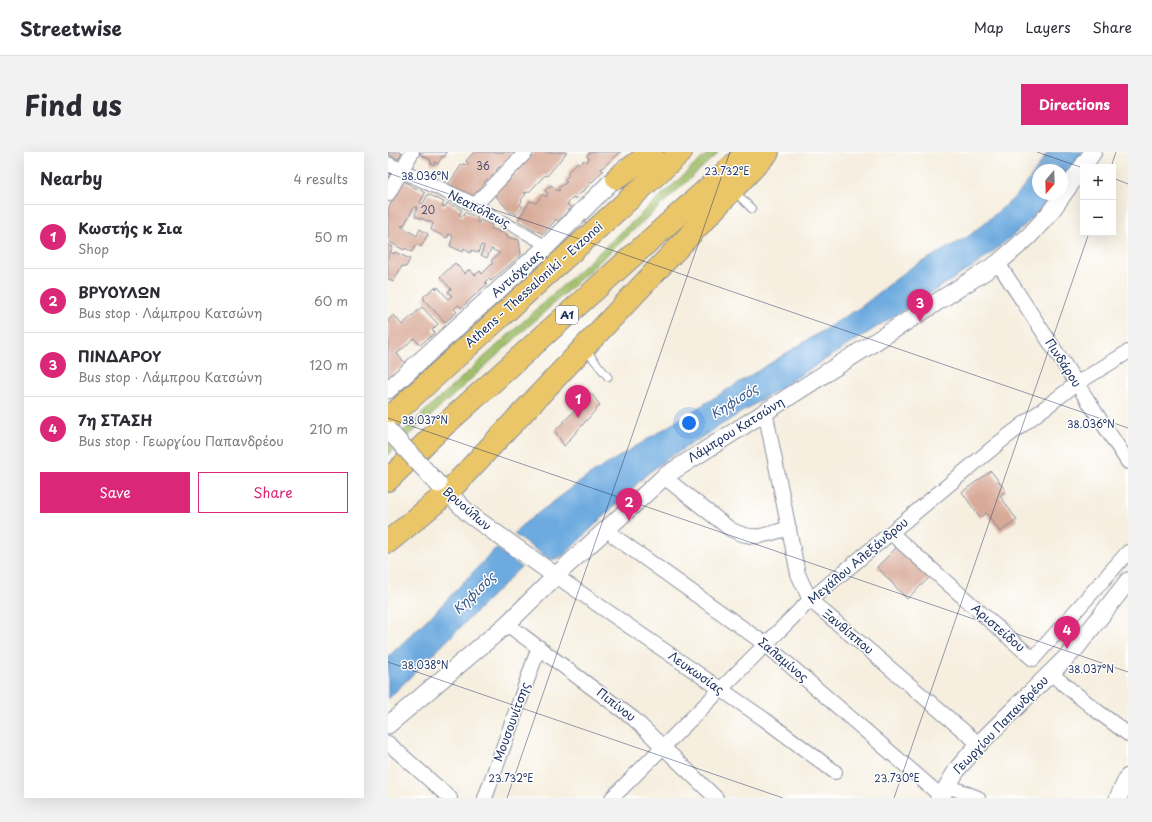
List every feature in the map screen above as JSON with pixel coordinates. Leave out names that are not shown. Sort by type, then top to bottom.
[{"type":"highway","points":[[617,178],[652,152]]},
{"type":"highway","name":"Athens - Thessaloniki - Evzonoi","points":[[388,419],[680,152]]},
{"type":"highway","name":"Α1","points":[[388,480],[445,425],[748,152]]},
{"type":"highway","points":[[388,542],[584,347],[768,152]]},
{"type":"street","points":[[388,194],[412,152]]},
{"type":"street","points":[[475,205],[526,152]]},
{"type":"street","name":"Αντιόχειας","points":[[388,390],[547,246],[617,178],[640,152]]},
{"type":"street","name":"Λάμπρου Κατσώνη","points":[[388,725],[507,624],[551,573],[665,476],[998,263],[1028,237],[1049,214],[1093,152]]},
{"type":"street","name":"Νεαπόλεως","points":[[388,164],[475,205],[547,246]]},
{"type":"street","name":"Πινδάρου","points":[[998,263],[1128,462]]},
{"type":"street","name":"Μεγάλου Αλεξάνδρου","points":[[618,795],[719,690],[810,600],[892,534],[935,495],[1000,442],[1076,384],[1128,352]]},
{"type":"street","name":"Ξανθίππου","points":[[765,411],[798,574],[810,600],[979,744]]},
{"type":"street","name":"Βρυούλων","points":[[388,430],[443,488],[491,530],[551,573]]},
{"type":"street","points":[[669,481],[730,529],[741,535],[754,537],[789,528]]},
{"type":"street","name":"Αριστείδου","points":[[892,534],[1033,659],[1128,552]]},
{"type":"street","name":"Σαλαμίνος","points":[[615,537],[765,644],[943,793],[978,798]]},
{"type":"street","name":"Λευκωσίας","points":[[551,573],[719,690],[764,719],[835,772]]},
{"type":"street","name":"Γεωργίου Παπανδρέου","points":[[943,793],[958,768],[979,744],[1050,672],[1081,643],[1128,581]]},
{"type":"street","name":"Πιπίνου","points":[[507,624],[622,708],[664,746],[716,798]]},
{"type":"street","name":"Μουσουνίτσης","points":[[485,798],[539,647]]},
{"type":"street","points":[[1050,672],[1096,711],[1128,734]]},
{"type":"street","points":[[388,743],[450,798]]},
{"type":"street","points":[[1118,798],[1128,777]]},
{"type":"lane","points":[[732,190],[752,209]]},
{"type":"lane","points":[[584,347],[608,377]]},
{"type":"green space","points":[[709,152],[719,152],[388,455],[388,445]]},
{"type":"water","points":[[1048,152],[1083,152],[1068,174],[1068,164],[1040,164]]},
{"type":"water","name":"Κηφισός","points":[[1032,176],[1032,200],[1048,200],[1023,227],[980,262],[667,459],[647,474],[564,555],[555,559],[549,559],[514,534],[521,526],[588,476],[861,307],[909,269],[969,236],[1012,200]]},
{"type":"water","name":"Κηφισός","points":[[496,548],[521,567],[388,699],[388,657],[438,609]]},
{"type":"building","points":[[388,152],[402,152],[398,159],[388,154]]},
{"type":"building","points":[[421,152],[447,152],[444,157],[442,156],[438,164],[435,162],[434,165],[430,162],[431,160],[420,154]]},
{"type":"building","points":[[474,152],[517,152],[501,168],[499,167],[496,170],[498,171],[488,181],[487,179],[484,182],[485,184],[472,198],[448,185],[462,164],[468,165],[466,161]]},
{"type":"building","points":[[534,152],[567,152],[547,176],[545,175],[529,192],[524,193],[526,194],[521,200],[522,201],[520,204],[523,207],[516,215],[513,212],[511,213],[493,193],[509,177],[511,179],[526,159],[528,161]]},
{"type":"building","points":[[590,152],[621,152],[601,169],[603,171],[575,199],[574,197],[567,204],[571,207],[559,221],[555,219],[555,221],[543,234],[518,220],[530,201],[536,203],[543,194],[546,197],[548,194],[545,191],[551,185],[558,191],[560,190],[558,188],[567,182],[564,180],[569,175],[567,173],[578,162],[580,164],[584,160],[586,162],[589,158],[587,156]]},
{"type":"building","points":[[403,181],[425,193],[420,203],[423,204],[428,194],[444,202],[442,206],[445,207],[447,203],[462,210],[459,215],[463,216],[465,212],[478,218],[477,222],[479,223],[480,220],[492,225],[491,228],[508,235],[507,237],[519,240],[521,255],[491,281],[489,279],[487,280],[485,282],[487,284],[461,308],[459,305],[456,307],[454,309],[457,312],[445,322],[424,300],[425,299],[423,297],[435,287],[437,289],[438,287],[448,299],[452,296],[448,291],[451,289],[440,277],[455,263],[465,274],[468,270],[475,275],[480,271],[482,274],[493,263],[491,261],[500,253],[491,249],[487,258],[481,255],[484,246],[481,245],[478,253],[472,250],[470,253],[464,248],[463,252],[450,246],[453,236],[449,234],[447,238],[431,230],[433,223],[415,216],[417,207],[414,207],[404,225],[401,226],[417,236],[420,229],[428,234],[421,247],[417,244],[412,252],[405,248],[404,250],[388,241],[388,209]]},
{"type":"building","points":[[388,244],[393,247],[390,252],[394,254],[395,252],[410,259],[406,267],[402,266],[393,282],[388,279]]},
{"type":"building","points":[[422,307],[438,324],[432,330],[435,333],[420,345],[414,338],[397,354],[405,363],[388,379],[388,320],[394,315],[402,325]]},
{"type":"building","points":[[591,393],[600,405],[564,446],[555,431]]},
{"type":"building","points":[[991,471],[1006,491],[1000,496],[1017,520],[1000,532],[986,513],[980,518],[962,492]]},
{"type":"building","points":[[901,543],[932,575],[907,599],[877,567]]},
{"type":"place","name":"ΠΙΝΔΑΡΟΥ","points":[[920,322]]},
{"type":"place","name":"Κωστής κ Σια","points":[[578,418]]},
{"type":"place","name":"ΒΡΥΟΥΛΩΝ","points":[[629,521]]},
{"type":"place","name":"7η ΣΤΑΣΗ","points":[[1067,649]]}]
